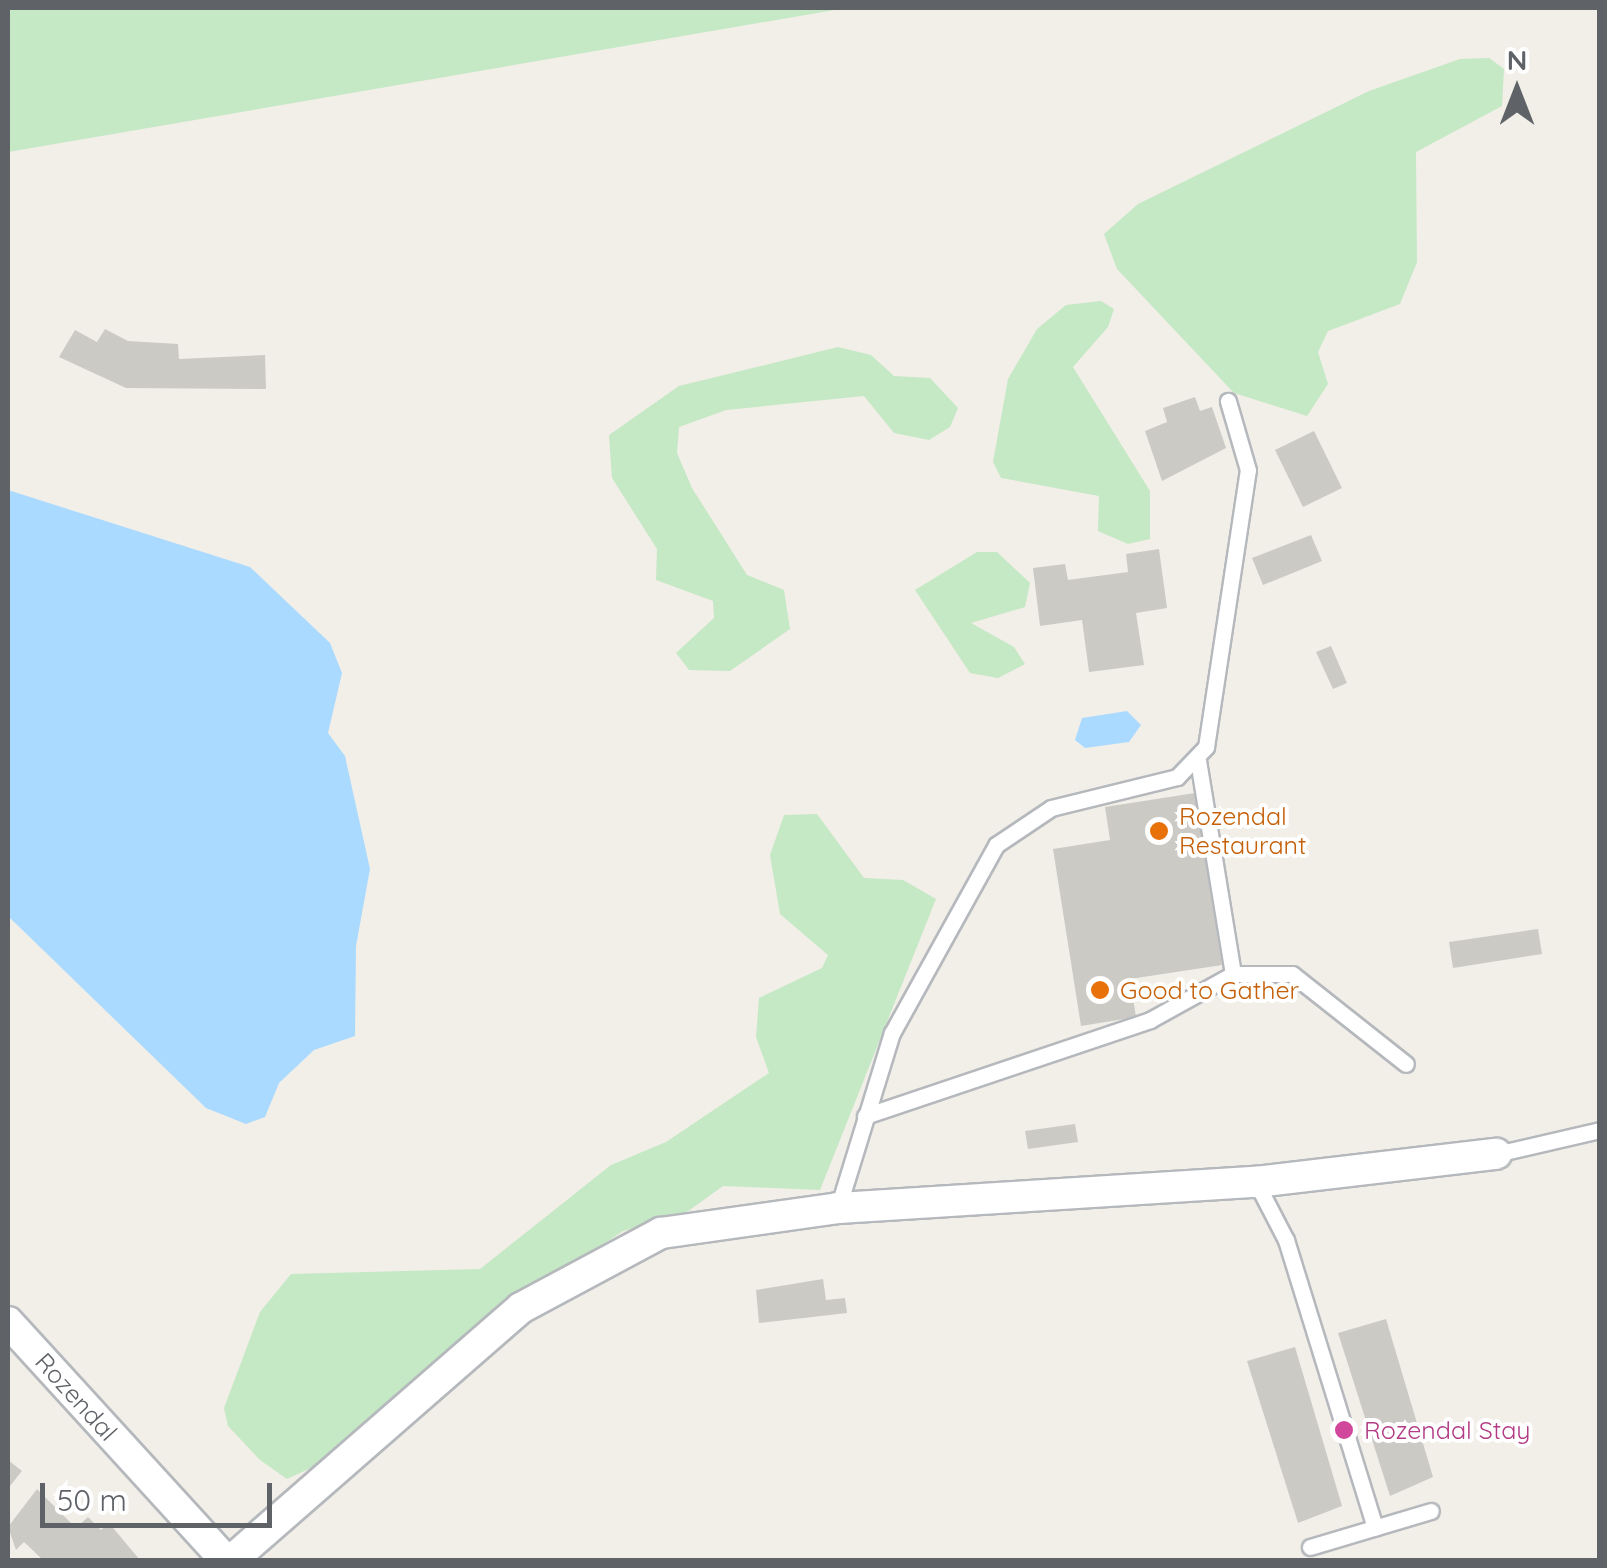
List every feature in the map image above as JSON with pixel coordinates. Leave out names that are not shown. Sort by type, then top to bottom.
[{"type":"street","points":[[229,1560],[521,1308],[592,1262],[662,1233],[838,1208],[1256,1182],[1496,1154]]},
{"type":"street","name":"Rozendal","points":[[8,1322],[229,1560]]},
{"type":"lane","points":[[1228,401],[1248,470],[1198,761],[1232,974]]},
{"type":"lane","points":[[838,1208],[892,1033],[996,845],[1051,808],[1177,777],[1198,761]]},
{"type":"lane","points":[[865,1116],[1150,1020],[1232,974],[1292,974],[1406,1064]]},
{"type":"lane","points":[[1496,1154],[1600,1130]]},
{"type":"lane","points":[[1256,1182],[1286,1240],[1375,1528]]},
{"type":"lane","points":[[1310,1548],[1431,1511]]},
{"type":"green space","points":[[8,8],[846,8],[8,152]]},
{"type":"green space","points":[[1489,58],[1504,69],[1502,106],[1416,152],[1417,262],[1400,304],[1328,331],[1318,352],[1328,384],[1307,416],[1234,393],[1117,269],[1104,234],[1138,204],[1369,91],[1460,59]]},
{"type":"green space","points":[[1101,301],[1114,309],[1108,327],[1073,367],[1150,491],[1150,539],[1128,544],[1098,531],[1099,496],[1001,478],[993,462],[1008,379],[1037,329],[1066,305]]},
{"type":"green space","points":[[838,347],[871,355],[894,376],[930,378],[958,408],[950,427],[929,440],[894,433],[864,396],[726,410],[679,427],[677,453],[692,488],[747,575],[784,590],[790,629],[730,671],[689,670],[676,653],[714,618],[713,601],[656,580],[657,549],[612,478],[609,435],[679,386]]},
{"type":"green space","points":[[977,552],[997,552],[1030,583],[1025,607],[971,623],[1014,647],[1025,664],[998,678],[970,673],[915,590]]},
{"type":"green space","points":[[817,814],[864,878],[903,880],[936,899],[820,1190],[723,1186],[680,1217],[623,1231],[487,1322],[315,1466],[287,1479],[260,1460],[228,1426],[224,1408],[260,1312],[291,1274],[480,1269],[611,1165],[666,1142],[769,1073],[756,1037],[759,998],[822,968],[828,955],[780,914],[770,855],[784,815]]},
{"type":"water","points":[[8,490],[250,567],[330,643],[342,673],[328,733],[345,756],[370,869],[356,946],[355,1036],[314,1050],[279,1083],[265,1117],[246,1124],[206,1108],[8,916]]},
{"type":"water","points":[[1127,711],[1141,725],[1129,742],[1085,748],[1075,740],[1082,718]]},
{"type":"building","points":[[105,329],[128,341],[178,344],[179,359],[265,355],[266,389],[126,388],[59,357],[75,330],[97,342]]},
{"type":"building","points":[[1195,397],[1200,411],[1212,407],[1226,448],[1162,481],[1145,431],[1167,422],[1163,408]]},
{"type":"building","points":[[1314,431],[1342,488],[1303,507],[1275,450]]},
{"type":"building","points":[[1311,535],[1322,561],[1263,585],[1252,558]]},
{"type":"building","points":[[1159,549],[1167,608],[1136,613],[1144,665],[1089,672],[1082,620],[1040,626],[1033,568],[1065,564],[1068,580],[1128,572],[1126,554]]},
{"type":"building","points":[[1331,646],[1347,683],[1333,689],[1316,652]]},
{"type":"building","points":[[1195,793],[1222,965],[1130,979],[1136,1017],[1081,1026],[1053,849],[1110,840],[1105,807]]},
{"type":"building","points":[[1538,929],[1542,954],[1453,968],[1449,942]]},
{"type":"building","points":[[1075,1124],[1078,1142],[1028,1149],[1025,1131]]},
{"type":"building","points":[[823,1279],[826,1300],[845,1298],[847,1313],[759,1323],[756,1290]]},
{"type":"building","points":[[1386,1319],[1433,1477],[1390,1496],[1338,1333]]},
{"type":"building","points":[[1295,1347],[1342,1506],[1298,1523],[1247,1361]]},
{"type":"building","points":[[8,1460],[22,1471],[10,1486],[8,1484]]},
{"type":"building","points":[[37,1489],[76,1528],[88,1517],[101,1530],[109,1523],[140,1560],[43,1560],[24,1542],[16,1550],[8,1527]]},
{"type":"place","name":"Rozendal Restaurant","points":[[1159,831]]},
{"type":"place","name":"Good to Gather","points":[[1100,990]]},
{"type":"place","name":"Rozendal Stay","points":[[1344,1430]]}]
